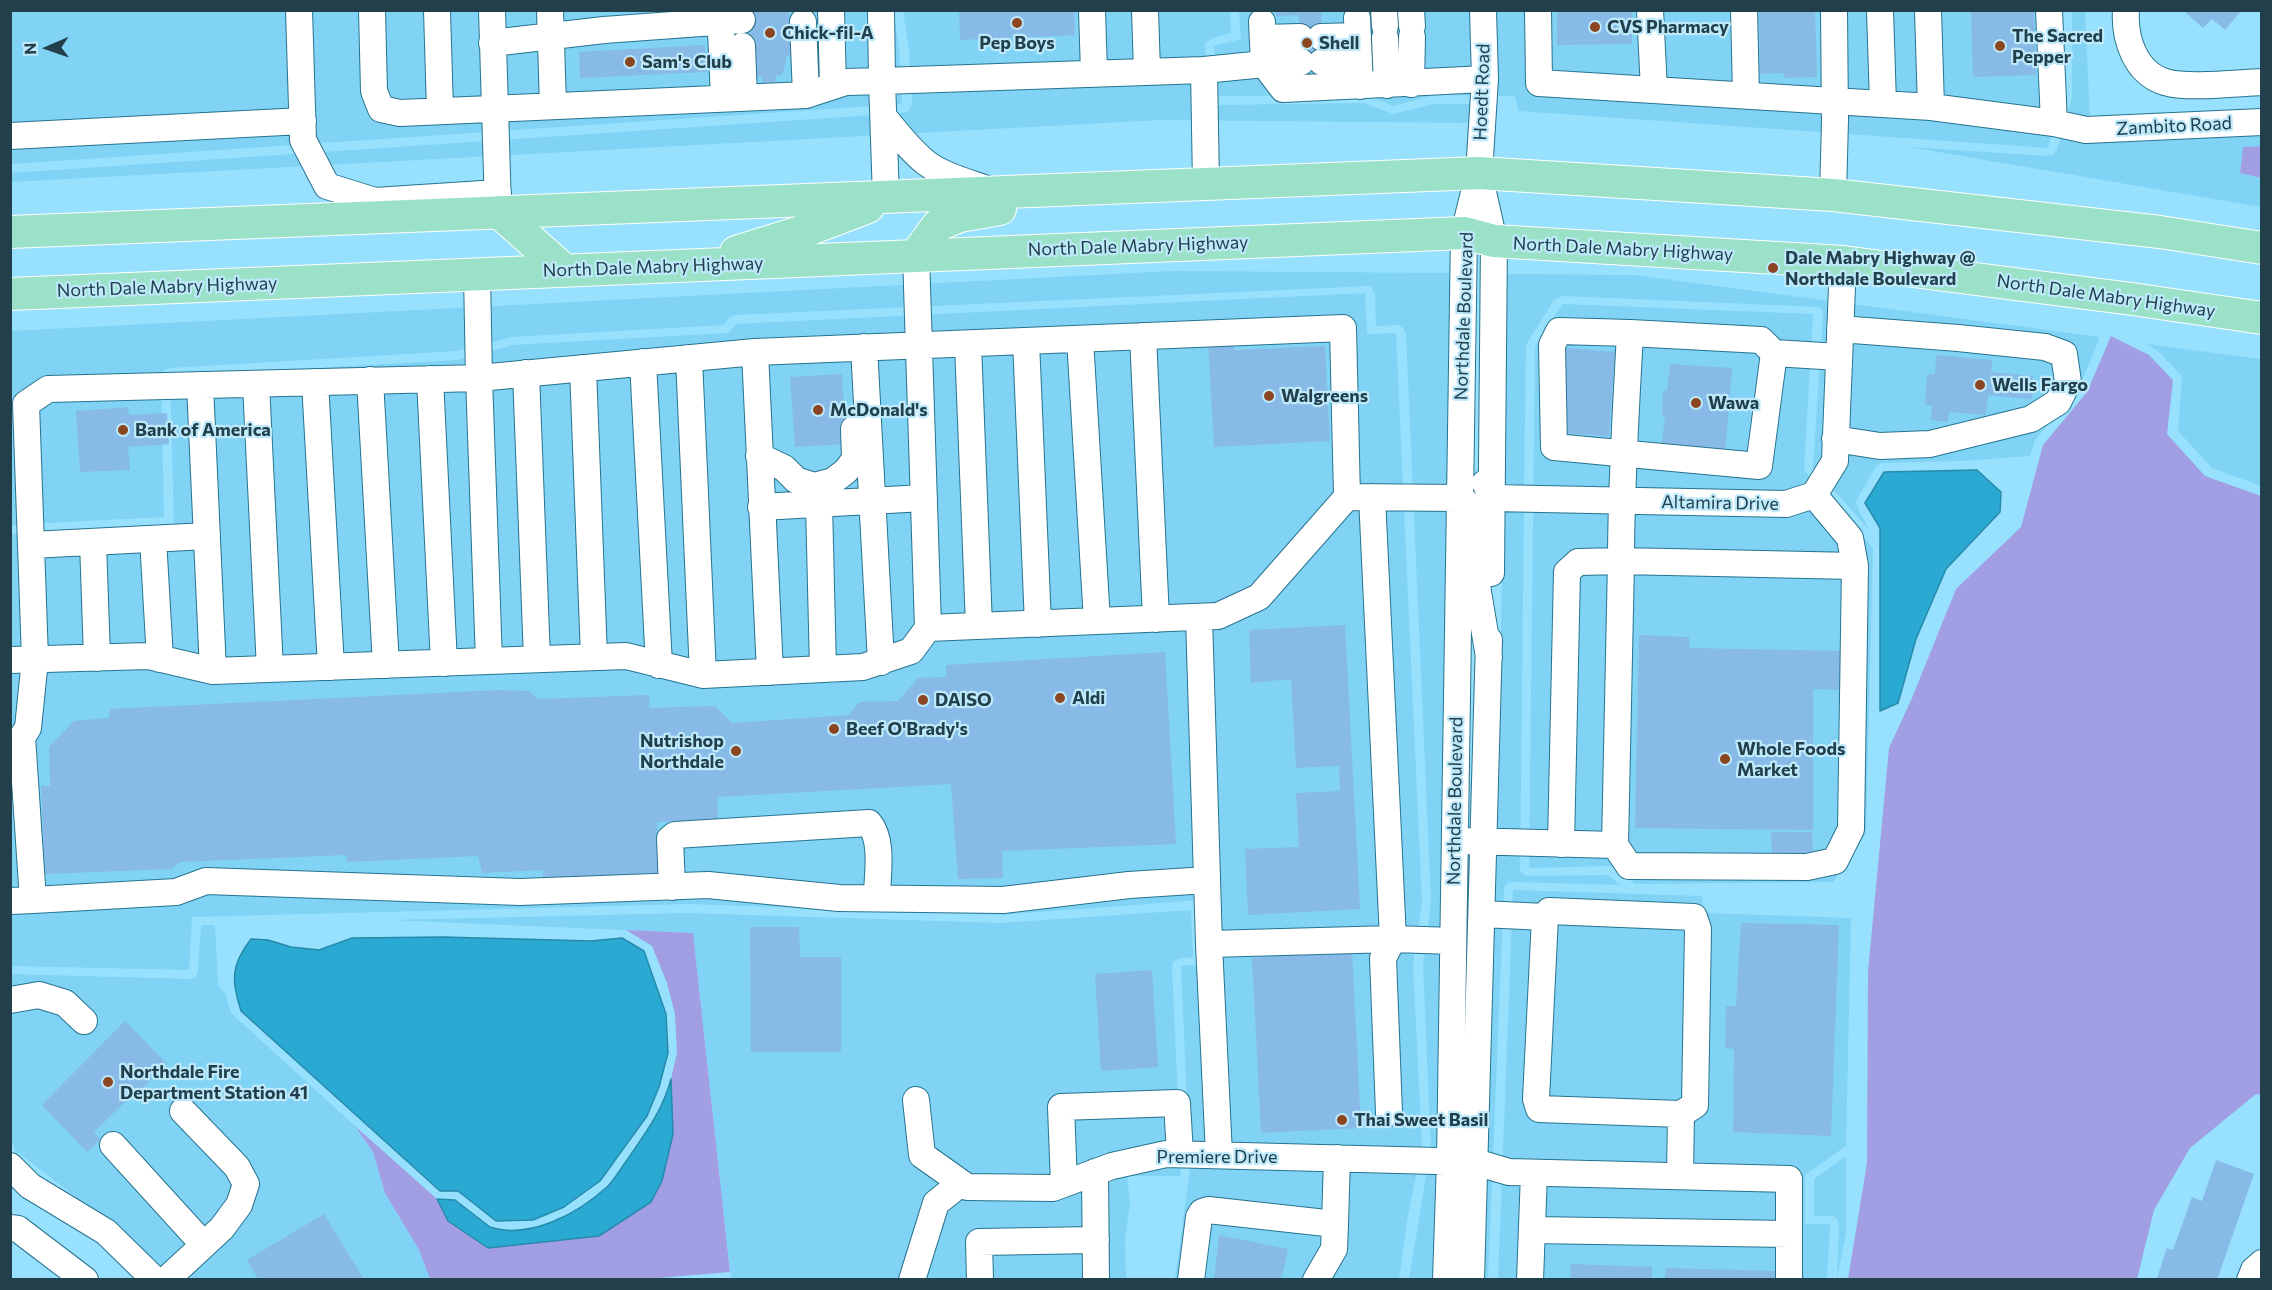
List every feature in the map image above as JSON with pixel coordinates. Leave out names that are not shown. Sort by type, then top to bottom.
[{"type":"main road","points":[[10,232],[498,203],[886,198],[1479,173],[1833,195],[2160,232],[2262,248]]},
{"type":"main road","points":[[916,255],[938,225],[960,216],[1134,187]]},
{"type":"main road","points":[[695,265],[858,212],[886,198]]},
{"type":"main road","points":[[498,203],[564,270]]},
{"type":"main road","name":"North Dale Mabry Highway","points":[[10,294],[1464,233],[1494,241],[1843,262],[2132,298],[2262,318]]},
{"type":"street","points":[[299,10],[303,140],[327,186],[375,201],[498,203],[492,10]]},
{"type":"street","points":[[372,10],[374,91],[381,109],[400,112],[806,95],[846,82],[1204,70],[1311,62],[1358,38]]},
{"type":"street","points":[[437,10],[440,111]]},
{"type":"street","points":[[831,10],[833,86]]},
{"type":"street","points":[[881,10],[886,198]]},
{"type":"street","points":[[1092,10],[1094,73]]},
{"type":"street","points":[[1145,10],[1147,71]]},
{"type":"street","name":"Hoedt Road","points":[[1479,173],[1485,79],[1483,10]]},
{"type":"street","name":"Zambito Road","points":[[1538,10],[1539,83],[1931,107],[2054,123],[2086,130],[2262,122]]},
{"type":"street","points":[[1650,10],[1654,90]]},
{"type":"street","points":[[1744,10],[1746,95]]},
{"type":"street","points":[[1833,195],[1834,10]]},
{"type":"street","points":[[1880,10],[1883,104]]},
{"type":"street","points":[[1928,10],[1931,107]]},
{"type":"street","points":[[2049,10],[2054,123]]},
{"type":"street","points":[[2126,10],[2124,27],[2130,47],[2141,65],[2152,76],[2165,82],[2182,84],[2262,82]]},
{"type":"street","points":[[492,43],[550,23],[727,18],[734,98]]},
{"type":"street","points":[[803,22],[806,95]]},
{"type":"street","points":[[550,23],[553,106]]},
{"type":"street","points":[[1399,84],[1412,24]]},
{"type":"street","points":[[1385,25],[1399,84]]},
{"type":"street","points":[[1358,38],[1311,37],[1263,30],[1264,64],[1284,89],[1485,79]]},
{"type":"street","points":[[1358,38],[1360,86]]},
{"type":"street","points":[[734,98],[742,46]]},
{"type":"street","points":[[1204,70],[1206,184]]},
{"type":"street","points":[[884,117],[912,151],[927,164],[954,177],[998,193]]},
{"type":"street","points":[[10,136],[303,121]]},
{"type":"street","name":"Northdale Boulevard","points":[[1446,1280],[1450,1161],[1464,233],[1479,173]]},
{"type":"street","name":"Northdale Boulevard","points":[[1471,1280],[1493,498],[1494,241],[1479,173]]},
{"type":"street","points":[[23,660],[149,656],[213,671],[626,656],[703,675],[863,668],[911,651],[928,628],[916,255]]},
{"type":"street","points":[[1630,333],[1621,501],[1615,845],[1629,866],[1807,867],[1835,861],[1851,829],[1855,566],[1850,538],[1814,495],[1835,461],[1843,262]]},
{"type":"street","points":[[477,274],[489,661]]},
{"type":"street","points":[[928,628],[1218,616],[1259,597],[1347,497],[1343,328],[919,345],[865,357],[755,352],[479,378],[48,389],[27,404],[31,545],[23,660],[28,728],[22,738],[22,900],[176,892],[206,881],[520,892],[708,885],[807,896],[1003,900],[1129,885],[1208,880]]},
{"type":"street","points":[[1835,439],[1880,446],[1930,444],[2031,419],[2058,402],[2068,381],[2064,354],[2045,347],[1840,329]]},
{"type":"street","points":[[1759,466],[1554,447],[1552,345],[1559,331],[1761,340],[1774,353],[1839,357]]},
{"type":"street","points":[[1143,336],[1156,619]]},
{"type":"street","points":[[1080,339],[1097,621]]},
{"type":"street","points":[[1026,341],[1038,624]]},
{"type":"street","points":[[968,344],[979,626]]},
{"type":"street","points":[[755,352],[770,672]]},
{"type":"street","points":[[1756,503],[1774,353]]},
{"type":"street","points":[[759,456],[784,468],[838,466],[855,459],[852,387],[865,357]]},
{"type":"street","points":[[865,357],[881,662]]},
{"type":"street","points":[[689,358],[703,675]]},
{"type":"street","points":[[643,362],[659,665]]},
{"type":"street","points":[[1461,362],[1477,459],[1493,498]]},
{"type":"street","points":[[583,368],[594,657]]},
{"type":"street","points":[[526,373],[537,659]]},
{"type":"street","points":[[430,379],[444,663]]},
{"type":"street","points":[[370,380],[386,665]]},
{"type":"street","points":[[315,382],[331,667]]},
{"type":"street","points":[[256,384],[270,669]]},
{"type":"street","points":[[200,385],[213,671]]},
{"type":"street","name":"Altamira Drive","points":[[1493,498],[1786,504],[1814,495]]},
{"type":"street","points":[[1347,497],[1459,498],[1467,503],[1472,519],[1478,592],[1489,657]]},
{"type":"street","points":[[1372,497],[1393,939],[1383,958],[1389,1113]]},
{"type":"street","points":[[761,507],[924,498]]},
{"type":"street","points":[[819,504],[823,669]]},
{"type":"street","points":[[31,545],[207,536]]},
{"type":"street","points":[[153,539],[160,658]]},
{"type":"street","points":[[93,542],[97,658]]},
{"type":"street","points":[[1561,843],[1567,572],[1578,561],[1855,566]]},
{"type":"street","points":[[1199,617],[1209,944],[1219,1155]]},
{"type":"street","points":[[672,886],[670,839],[675,835],[869,823],[876,830],[878,844],[877,897]]},
{"type":"street","points":[[1454,841],[1615,845]]},
{"type":"street","points":[[1550,911],[1694,917],[1698,929],[1695,1105],[1682,1114],[1539,1109],[1536,1099],[1545,917],[1550,911]]},
{"type":"street","points":[[1482,914],[1545,917]]},
{"type":"street","points":[[1209,944],[1393,939],[1453,941]]},
{"type":"street","points":[[10,1000],[39,994],[65,1003],[84,1021]]},
{"type":"street","name":"Premiere Drive","points":[[916,1100],[922,1155],[967,1187],[1053,1188],[1112,1166],[1166,1154],[1475,1162],[1509,1172],[1789,1179],[1789,1234]]},
{"type":"street","points":[[1064,1184],[1061,1107],[1177,1103],[1180,1154]]},
{"type":"street","points":[[166,1280],[222,1228],[239,1205],[246,1184],[237,1167],[183,1111]]},
{"type":"street","points":[[1680,1176],[1682,1114]]},
{"type":"street","points":[[113,1145],[204,1245]]},
{"type":"street","points":[[1316,1280],[1334,1249],[1337,1158]]},
{"type":"street","points":[[10,1166],[30,1185],[106,1232],[155,1280]]},
{"type":"street","points":[[1095,1172],[1096,1280]]},
{"type":"street","points":[[1530,1280],[1534,1173]]},
{"type":"street","points":[[912,1280],[936,1203],[961,1183]]},
{"type":"street","points":[[1191,1280],[1199,1217],[1202,1212],[1208,1210],[1335,1224]]},
{"type":"street","points":[[10,1228],[18,1229],[85,1280]]},
{"type":"street","points":[[1532,1230],[1789,1234],[1790,1280]]},
{"type":"street","points":[[980,1280],[979,1242],[1096,1240]]},
{"type":"street","points":[[2250,1280],[2254,1270],[2262,1263]]},
{"type":"shaded area","points":[[893,10],[899,49],[902,104],[11,164],[11,11]]},
{"type":"shaded area","points":[[1239,10],[2062,11],[2062,97],[2048,148],[1518,111],[1515,96],[1433,95],[1394,106],[1366,95],[1216,96],[1214,46],[1241,39]]},
{"type":"shaded area","points":[[903,11],[1230,11],[1231,33],[1212,38],[1205,44],[1207,99],[1217,105],[1364,103],[1393,114],[1434,104],[1472,104],[1471,123],[1160,120],[11,182],[11,173],[903,113],[909,111],[912,104],[909,49]]},
{"type":"shaded area","points":[[2072,11],[2085,11],[2090,120],[2261,131],[2261,146],[2243,147],[2240,173],[2261,178],[2261,207],[1909,147],[2053,155],[2057,150],[2072,97]]},
{"type":"shaded area","points":[[2261,146],[2261,178],[2240,173],[2243,147]]},
{"type":"shaded area","points":[[1172,271],[1452,273],[1449,354],[1439,1151],[1431,1151],[1423,966],[1431,902],[1406,333],[1399,325],[1376,326],[1375,293],[1370,286],[736,315],[730,317],[724,325],[512,337],[457,351],[170,368],[164,370],[161,377],[164,517],[11,525],[11,331]]},
{"type":"shaded area","points":[[1506,274],[1634,275],[1830,301],[1824,458],[1816,470],[1813,467],[1823,314],[1820,307],[1563,296],[1554,300],[1526,345],[1524,489],[1504,489]]},
{"type":"shaded area","points":[[1365,293],[1367,334],[1396,333],[1422,902],[1413,965],[1422,1145],[1407,1221],[1399,1279],[1175,1279],[1190,1169],[1181,966],[1203,964],[1200,900],[1000,915],[689,904],[192,917],[189,970],[11,966],[11,534],[174,525],[170,376],[458,360],[513,345],[728,333],[736,324]]},
{"type":"shaded area","points":[[1562,304],[1813,314],[1804,470],[1873,548],[1866,834],[1833,882],[1635,884],[1611,866],[1529,868],[1535,347]]},
{"type":"shaded area","points":[[1852,304],[2100,337],[2079,388],[2035,440],[2030,456],[1962,461],[1881,463],[1875,468],[1856,501],[1870,531],[1831,487]]},
{"type":"shaded area","points":[[2111,336],[2149,355],[2173,380],[2167,434],[2205,476],[2261,496],[2261,1095],[2256,1094],[2190,1148],[2154,1210],[2137,1279],[1848,1279],[1867,1163],[1868,972],[1889,748],[1956,589],[2021,527],[2043,445],[2087,392]]},
{"type":"shaded area","points":[[2146,344],[2261,359],[2261,486],[2212,468],[2178,431],[2182,376],[2157,350]]},
{"type":"shaded area","points":[[1977,470],[2001,492],[2000,512],[1946,569],[1916,639],[1898,703],[1880,711],[1880,528],[1865,503],[1884,472]]},
{"type":"shaded area","points":[[1504,509],[1524,509],[1520,870],[1524,875],[1530,876],[1608,875],[1621,885],[1514,882],[1504,887],[1488,1279],[1483,1280],[1500,665],[1502,664],[1500,656]]},
{"type":"shaded area","points":[[1513,890],[1702,896],[1704,913],[1851,918],[1846,1146],[1805,1175],[1805,1224],[1830,1224],[1827,1279],[1498,1280]]},
{"type":"shaded area","points":[[1191,910],[1193,957],[1178,959],[1173,962],[1172,967],[1180,1144],[1050,1178],[971,1177],[933,1150],[926,1089],[904,1091],[911,1156],[960,1195],[1181,1164],[1180,1176],[1127,1176],[1130,1203],[1125,1239],[1126,1279],[731,1279],[693,933],[390,920],[688,913],[1000,923]]},
{"type":"shaded area","points":[[201,925],[215,925],[218,986],[225,993],[231,1013],[355,1126],[373,1152],[385,1193],[419,1250],[430,1279],[168,1279],[100,1216],[19,1153],[16,1153],[10,1136],[10,974],[191,979],[198,971]]},
{"type":"shaded area","points":[[626,930],[693,933],[730,1272],[634,1280],[430,1279],[419,1250],[385,1193],[373,1152],[355,1126],[437,1199],[448,1221],[488,1248],[600,1236],[673,1134],[671,1079],[677,1053],[675,1014],[667,983],[652,946]]},
{"type":"shaded area","points":[[443,937],[591,941],[622,938],[644,951],[666,1014],[668,1053],[659,1087],[647,1116],[600,1181],[564,1207],[533,1220],[496,1221],[458,1191],[440,1191],[241,1011],[234,981],[236,965],[251,939],[319,950],[352,938]]},
{"type":"shaded area","points":[[671,1079],[673,1134],[662,1181],[651,1202],[599,1236],[488,1248],[448,1221],[437,1199],[455,1200],[490,1227],[505,1230],[537,1227],[553,1222],[583,1206],[616,1177],[653,1121]]},
{"type":"shaded area","points":[[1846,1156],[1846,1232],[1837,1279],[1839,1224],[1833,1216],[1814,1216],[1814,1179]]},
{"type":"shaded area","points":[[1427,1171],[1438,1171],[1434,1279],[1409,1280]]},
{"type":"building","name":"Chick-fil-A","points":[[749,10],[789,10],[791,55],[786,56],[782,75],[776,76],[774,84],[766,85],[762,82],[762,77],[757,77],[751,65]]},
{"type":"building","name":"Pep Boys","points":[[959,10],[1074,10],[1075,35],[960,40]]},
{"type":"building","points":[[1276,10],[1321,10],[1323,70],[1301,71],[1299,15],[1276,16]]},
{"type":"building","name":"CVS Pharmacy","points":[[1557,10],[1632,10],[1632,44],[1557,45]]},
{"type":"building","points":[[1759,10],[1815,10],[1817,77],[1784,78],[1784,73],[1760,74]]},
{"type":"building","points":[[1971,10],[2034,10],[2036,75],[1973,77]]},
{"type":"building","points":[[2187,10],[2242,10],[2225,30],[2212,19],[2203,28],[2185,12]]},
{"type":"building","points":[[705,45],[707,72],[580,78],[579,52]]},
{"type":"building","name":"Walgreens","points":[[1234,340],[1234,350],[1325,346],[1330,441],[1214,447],[1208,341]]},
{"type":"building","points":[[1566,348],[1615,352],[1609,436],[1561,433]]},
{"type":"building","name":"Wells Fargo","points":[[1936,355],[1992,360],[1991,372],[2033,376],[2032,399],[1988,395],[1986,415],[1949,412],[1948,422],[1931,420],[1932,405],[1925,405],[1927,374],[1935,374]]},
{"type":"building","name":"Wawa","points":[[1670,364],[1732,368],[1725,453],[1661,450],[1665,416],[1662,415],[1663,391],[1667,391]]},
{"type":"building","name":"McDonald's","points":[[842,374],[846,444],[795,447],[790,377]]},
{"type":"building","name":"Bank of America","points":[[128,407],[129,415],[167,413],[169,444],[128,447],[130,470],[80,472],[76,411]]},
{"type":"building","points":[[1345,625],[1360,909],[1248,915],[1245,849],[1299,847],[1296,793],[1340,791],[1339,766],[1296,768],[1291,679],[1251,683],[1249,630]]},
{"type":"building","name":"Whole Foods Market","points":[[1639,635],[1689,637],[1689,648],[1846,651],[1845,690],[1813,689],[1813,830],[1635,828]]},
{"type":"building","points":[[1165,652],[1176,844],[1002,851],[1003,878],[958,879],[951,784],[717,797],[718,819],[657,822],[658,873],[543,878],[543,870],[482,873],[478,856],[347,862],[346,855],[180,862],[172,869],[45,874],[41,786],[50,786],[49,747],[74,721],[109,718],[110,709],[500,690],[529,691],[538,699],[649,695],[649,708],[715,706],[732,723],[849,715],[859,702],[898,701],[918,678],[946,677],[946,665]]},
{"type":"building","points":[[1771,832],[1812,832],[1813,855],[1772,855]]},
{"type":"building","points":[[1741,923],[1839,925],[1831,1136],[1733,1132],[1734,1049],[1725,1048],[1726,1006],[1736,1006]]},
{"type":"building","points":[[750,927],[799,927],[800,957],[841,957],[841,1052],[751,1052]]},
{"type":"building","points":[[1352,950],[1361,1128],[1261,1133],[1252,958]]},
{"type":"building","points":[[1152,970],[1158,1067],[1101,1071],[1095,974]]},
{"type":"building","name":"Northdale Fire Department Station 41","points":[[125,1021],[167,1064],[130,1101],[128,1099],[94,1132],[100,1140],[87,1152],[42,1105]]},
{"type":"building","points":[[2216,1160],[2254,1174],[2217,1280],[2157,1278],[2167,1248],[2173,1250],[2192,1197],[2202,1201]]},
{"type":"building","points":[[324,1214],[363,1278],[259,1280],[247,1260]]},
{"type":"building","points":[[1219,1235],[1288,1249],[1281,1280],[1214,1280]]},
{"type":"building","points":[[1571,1264],[1652,1267],[1652,1280],[1570,1280]]},
{"type":"building","points":[[1666,1268],[1776,1271],[1776,1280],[1665,1280]]},
{"type":"place","name":"Pep Boys","points":[[1017,23]]},
{"type":"place","name":"CVS Pharmacy","points":[[1595,27]]},
{"type":"place","name":"Chick-fil-A","points":[[770,33]]},
{"type":"place","name":"Shell","points":[[1307,43]]},
{"type":"place","name":"The Sacred Pepper","points":[[2000,46]]},
{"type":"place","name":"Sam's Club","points":[[630,62]]},
{"type":"place","name":"Dale Mabry Highway @ Northdale Boulevard","points":[[1773,268]]},
{"type":"place","name":"Wells Fargo","points":[[1980,385]]},
{"type":"place","name":"Walgreens","points":[[1269,396]]},
{"type":"place","name":"Wawa","points":[[1696,403]]},
{"type":"place","name":"McDonald's","points":[[818,410]]},
{"type":"place","name":"Bank of America","points":[[123,430]]},
{"type":"place","name":"Aldi","points":[[1060,698]]},
{"type":"place","name":"DAISO","points":[[923,700]]},
{"type":"place","name":"Beef O'Brady's","points":[[834,729]]},
{"type":"place","name":"Nutrishop Northdale","points":[[736,751]]},
{"type":"place","name":"Whole Foods Market","points":[[1725,759]]},
{"type":"place","name":"Northdale Fire Department Station 41","points":[[108,1082]]},
{"type":"place","name":"Thai Sweet Basil","points":[[1342,1120]]}]
